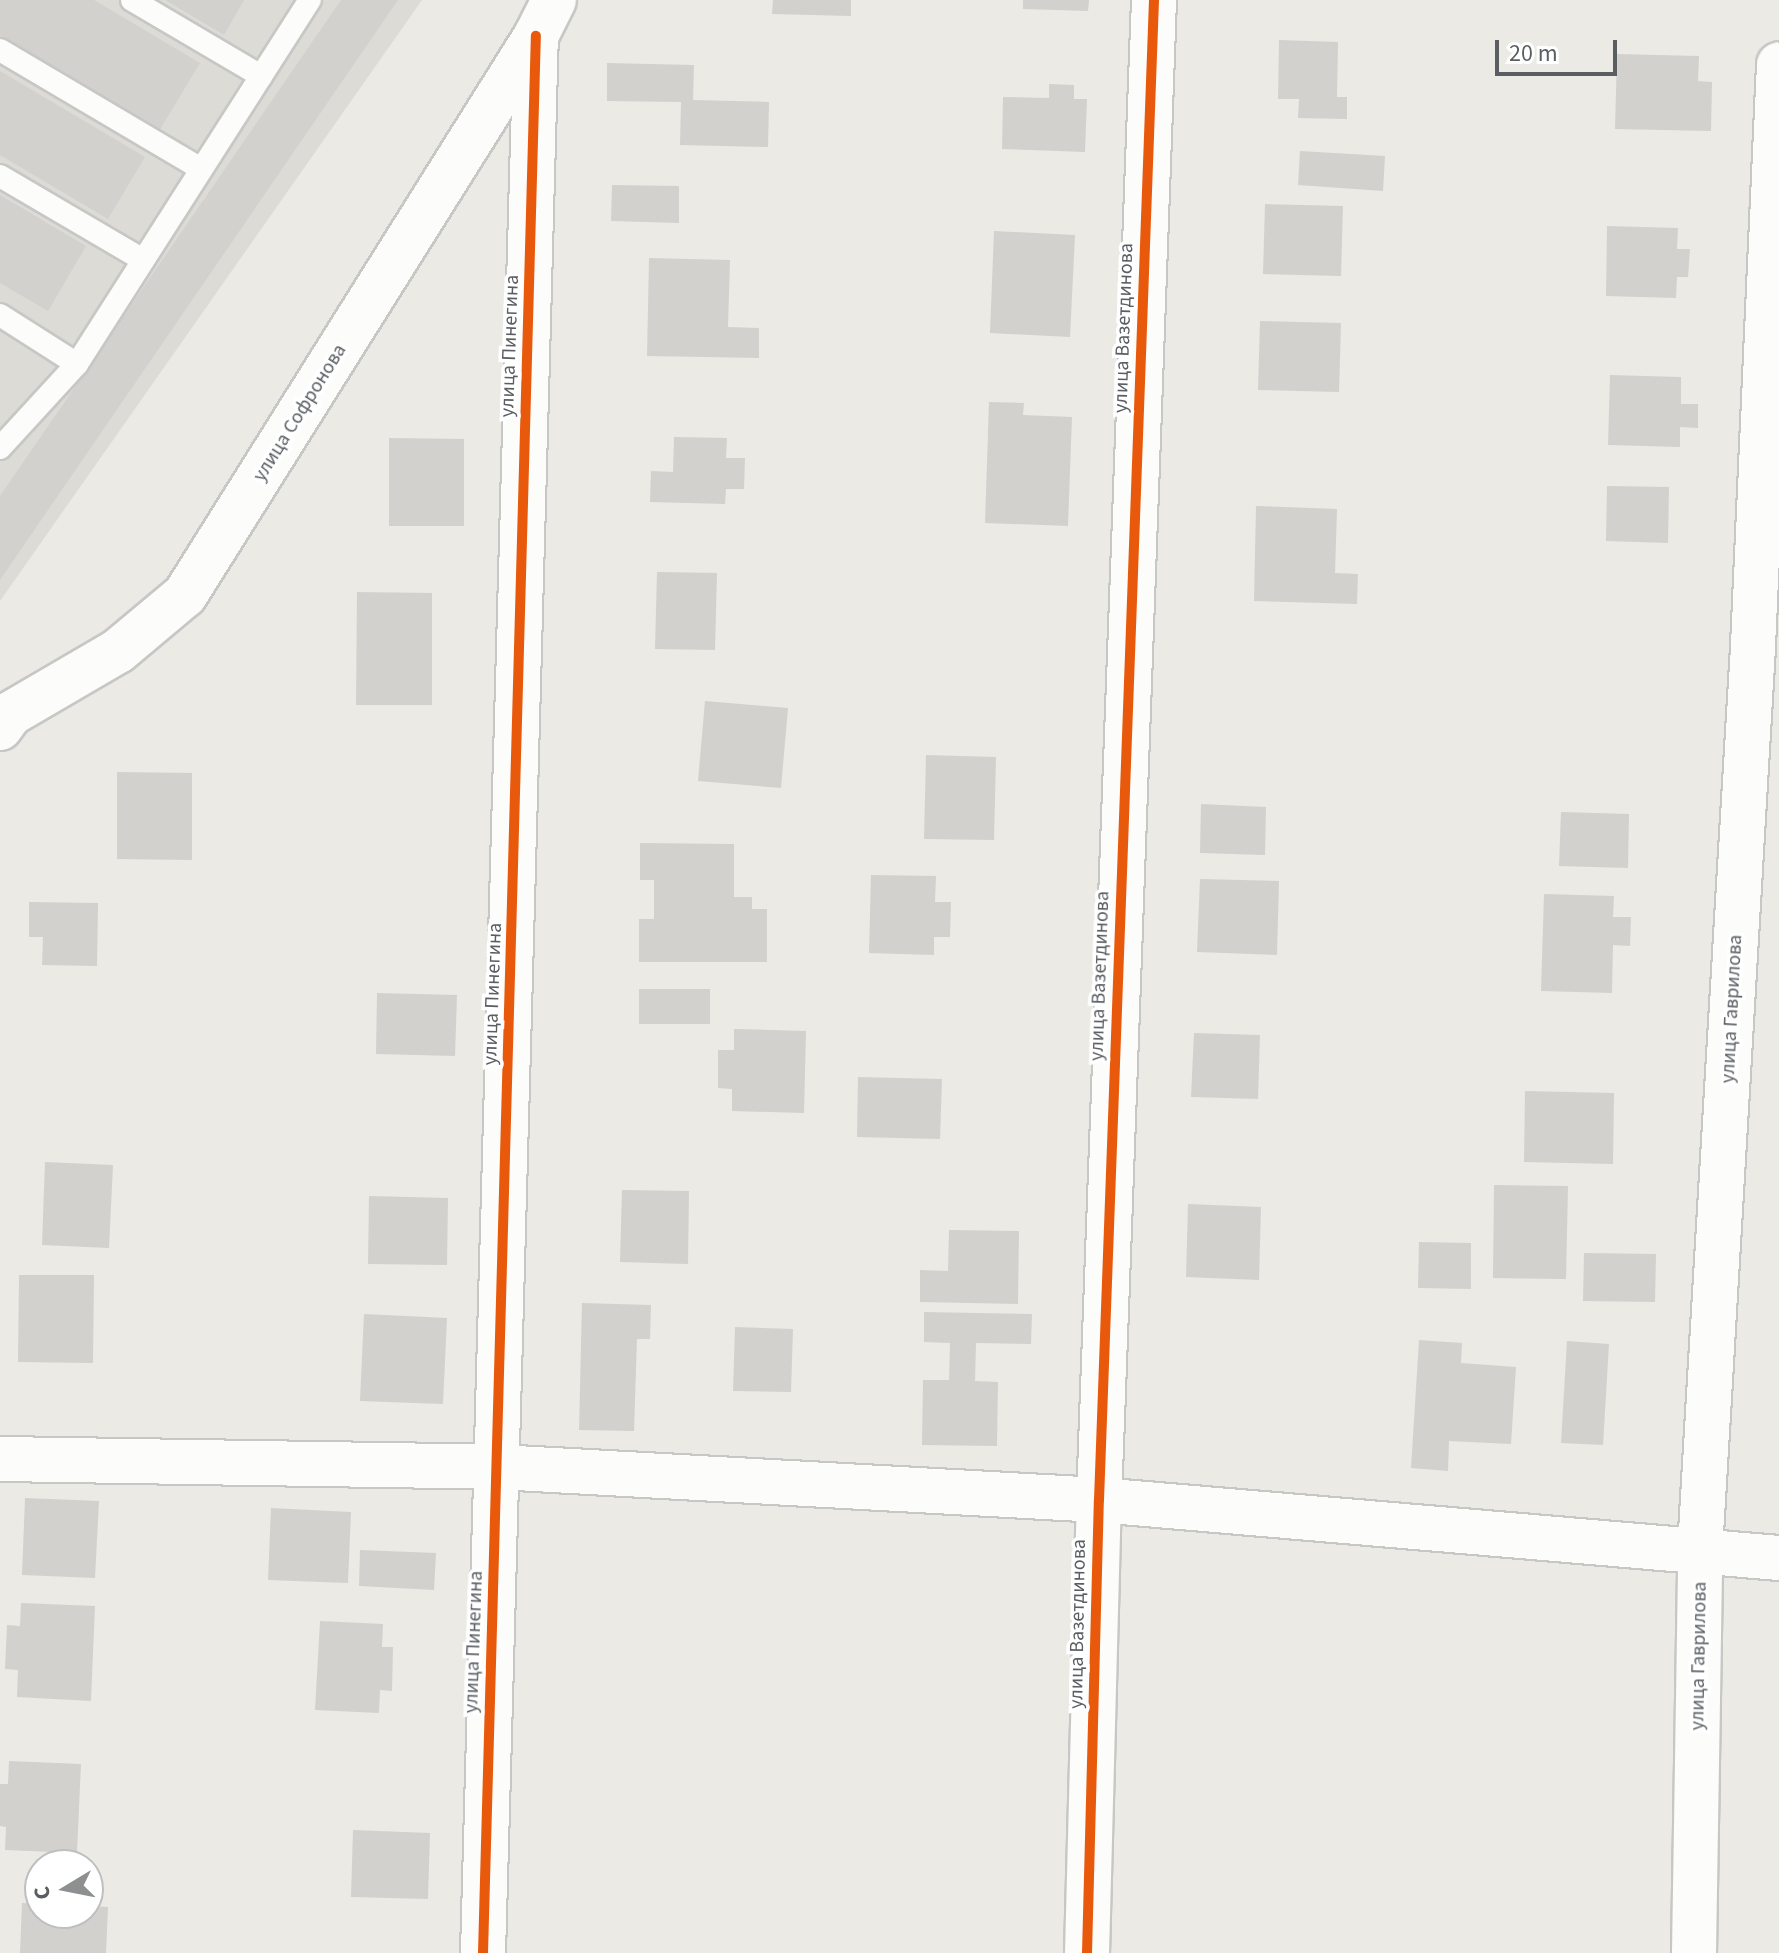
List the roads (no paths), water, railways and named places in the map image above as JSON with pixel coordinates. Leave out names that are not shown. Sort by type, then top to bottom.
[{"type":"street","name":"улица Вазетдинова","points":[[1087,1953],[1099,1500],[1154,0]]},
{"type":"street","name":"улица Софронова","points":[[0,728],[10,714],[118,651],[185,595],[545,18]]},
{"type":"street","name":"улица Пинегина","points":[[483,1953],[545,18]]},
{"type":"street","name":"улица Гаврилова","points":[[1694,1953],[1700,1550],[1766,647],[1779,65]]},
{"type":"street","points":[[0,1459],[498,1467],[1099,1500],[1779,1558]]},
{"type":"lane","points":[[132,0],[261,76]]},
{"type":"lane","points":[[2,443],[77,364],[310,0]]},
{"type":"lane","points":[[0,50],[201,169]]},
{"type":"lane","points":[[0,176],[143,260]]},
{"type":"lane","points":[[0,315],[77,364]]}]
